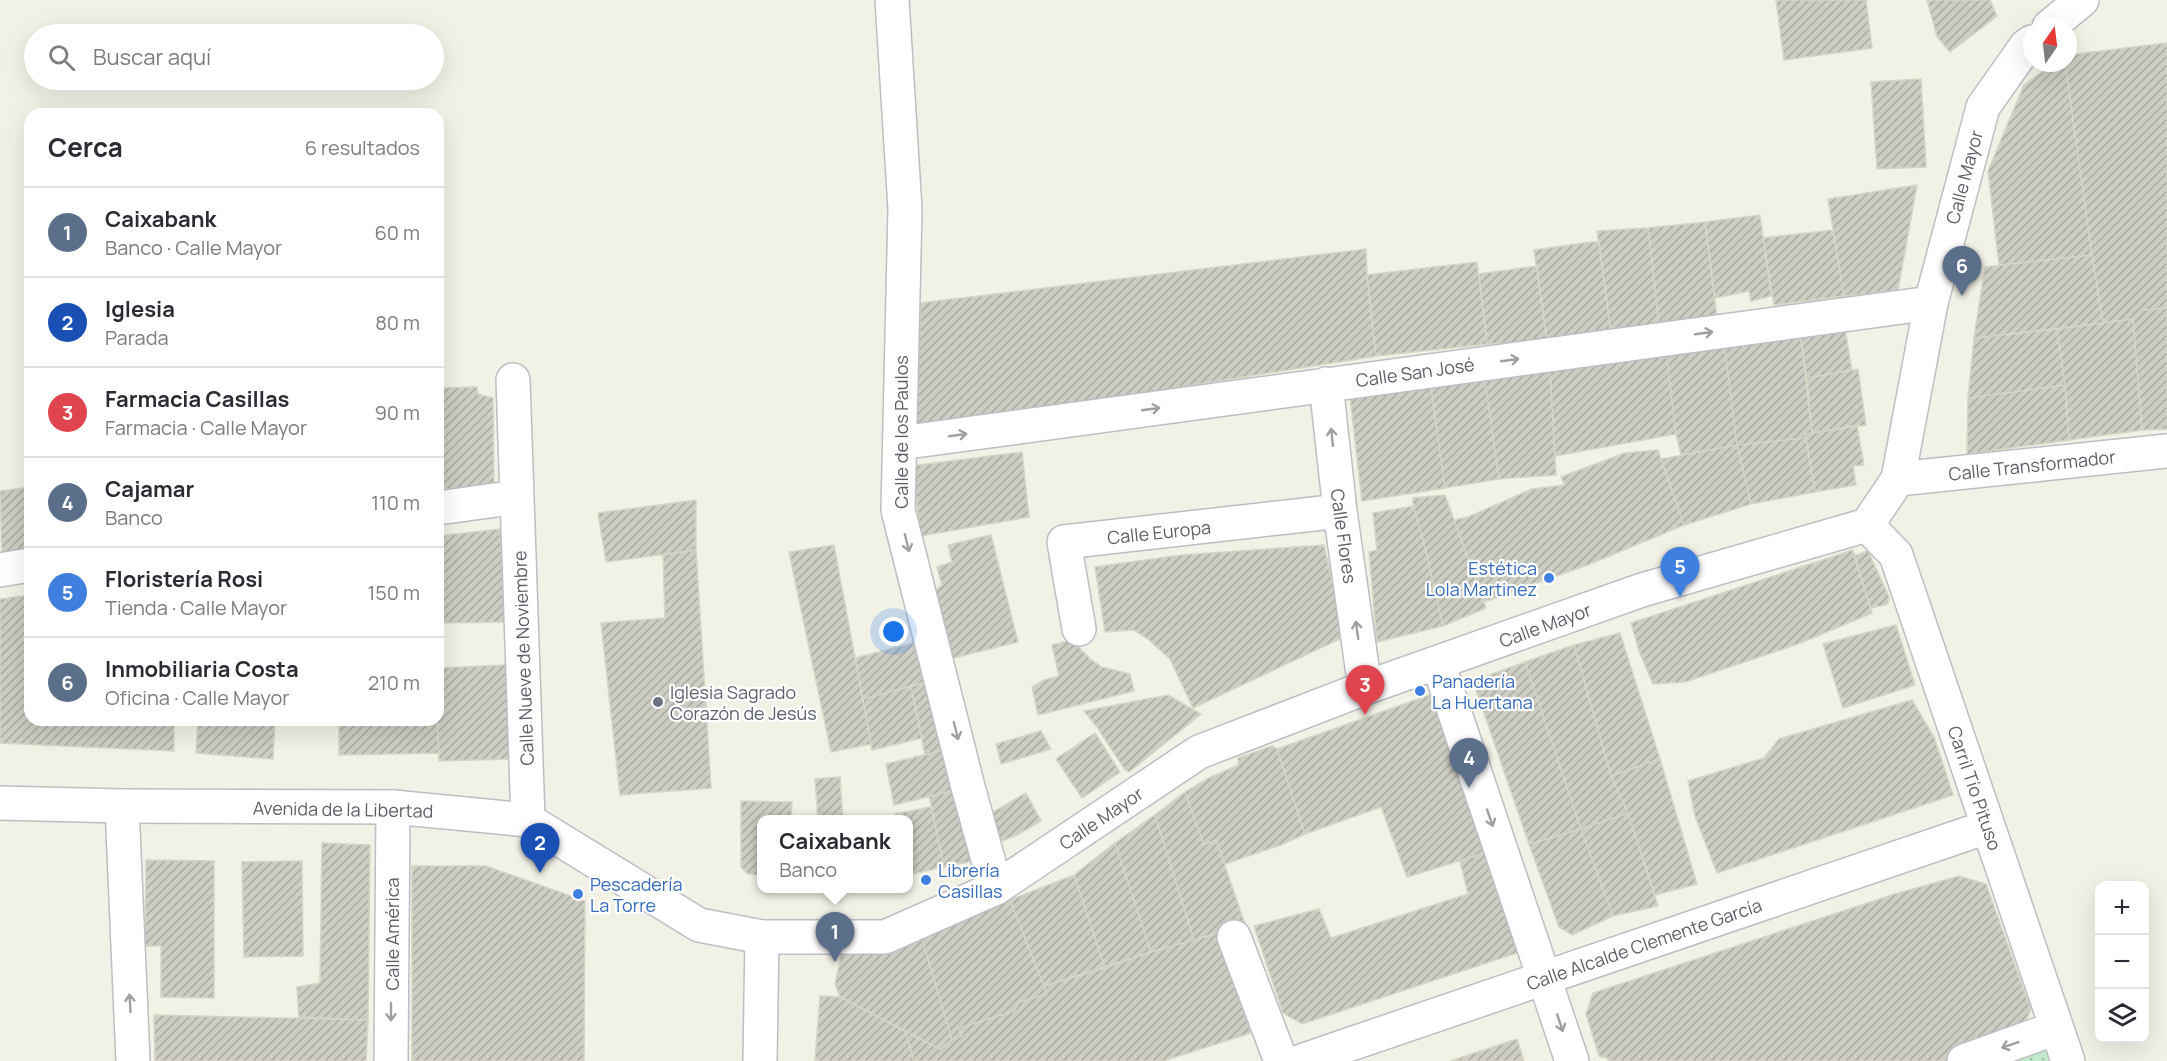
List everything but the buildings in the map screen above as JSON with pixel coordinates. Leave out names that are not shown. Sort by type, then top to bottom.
[{"type":"street","name":"Calle de los Paulos","points":[[892,0],[905,209],[898,510],[996,888]]},
{"type":"street","points":[[2060,18],[2082,0]]},
{"type":"street","name":"Calle Mayor","points":[[762,938],[885,937],[996,888],[1199,752],[1365,688],[1642,590],[1867,525],[1898,479],[1931,303],[1983,107],[2023,50]]},
{"type":"street","name":"Calle San José","points":[[900,443],[1931,303]]},
{"type":"street","name":"Calle Nueve de Noviembre","points":[[513,380],[528,820]]},
{"type":"street","name":"Calle Flores","points":[[1326,384],[1340,511],[1365,688]]},
{"type":"street","name":"Calle Transformador","points":[[1898,479],[2167,451]]},
{"type":"street","points":[[444,507],[517,497]]},
{"type":"street","name":"Calle Europa","points":[[1079,629],[1064,542],[1340,511]]},
{"type":"street","name":"Carril Tío Pituso","points":[[1867,525],[1896,555],[2068,1061]]},
{"type":"street","points":[[0,570],[24,567]]},
{"type":"street","points":[[1438,663],[1572,1061]]},
{"type":"street","name":"Avenida de la Libertad","points":[[0,803],[393,807],[528,820],[699,926],[762,938]]},
{"type":"street","points":[[122,806],[133,1061]]},
{"type":"street","name":"Calle América","points":[[391,1061],[393,807]]},
{"type":"street","name":"Calle Alcalde Clemente García","points":[[1300,1061],[1987,827]]},
{"type":"street","points":[[1234,937],[1281,1061]]},
{"type":"street","points":[[760,1061],[762,938]]},
{"type":"street","points":[[1964,1061],[2056,1028]]},
{"type":"green space","points":[[2056,1031],[2066,1061],[1969,1061]]},
{"type":"place","name":"Inmobiliaria Costa","points":[[1962,296]]},
{"type":"place","name":"Estética Lola Martinez","points":[[1549,578]]},
{"type":"place","name":"Floristería Rosi","points":[[1680,597]]},
{"type":"place","name":"Panadería La Huertana","points":[[1420,691]]},
{"type":"place","name":"Iglesia Sagrado Corazón de Jesús","points":[[658,702]]},
{"type":"place","name":"Farmacia Casillas","points":[[1365,715]]},
{"type":"place","name":"Cajamar","points":[[1469,788]]},
{"type":"place","name":"Iglesia","points":[[540,873]]},
{"type":"place","name":"Librería Casillas","points":[[926,880]]},
{"type":"place","name":"Pescadería La Torre","points":[[578,894]]},
{"type":"place","name":"Caixabank","points":[[835,962]]}]
